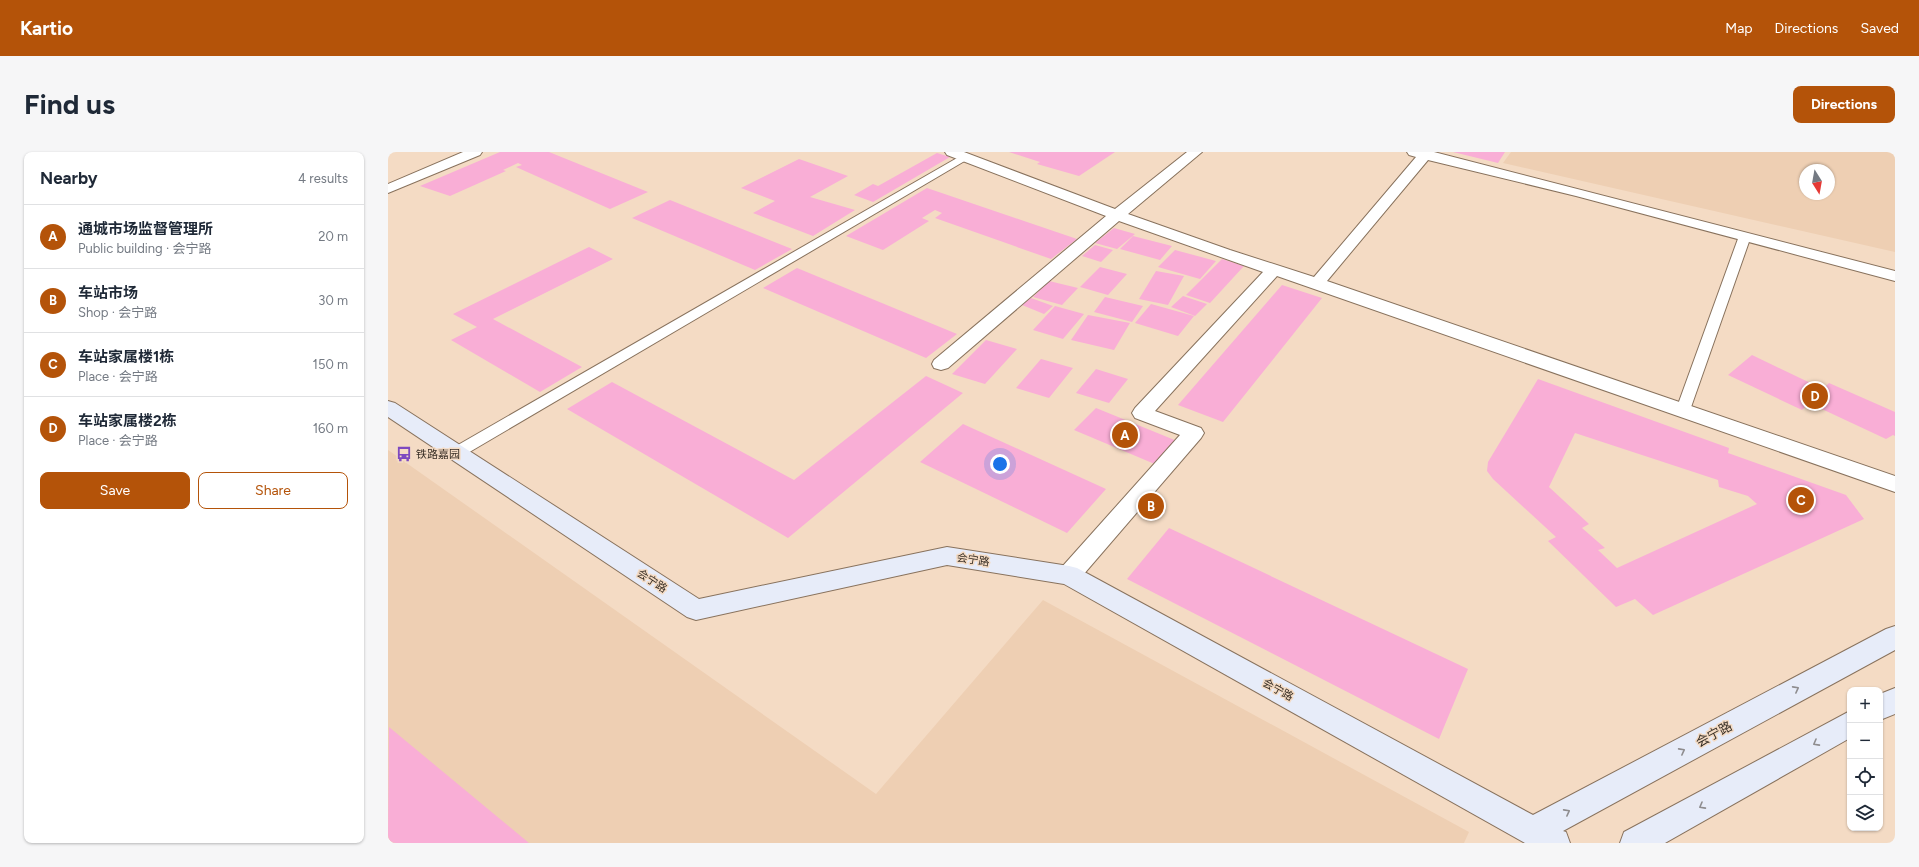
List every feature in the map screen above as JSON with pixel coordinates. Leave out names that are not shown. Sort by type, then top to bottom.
[{"type":"street","points":[[388,189],[475,152]]},
{"type":"street","points":[[941,364],[1116,216],[1195,152]]},
{"type":"street","points":[[1317,283],[1422,153],[1581,193],[1895,276]]},
{"type":"street","points":[[958,154],[1116,216],[1274,270],[1317,283],[1895,484]]},
{"type":"street","points":[[1069,575],[1194,433],[1142,414],[1274,270]]},
{"type":"street","name":"会宁路","points":[[388,408],[696,610],[947,556],[1069,575],[1544,837],[1895,637]]},
{"type":"street","points":[[1883,706],[1895,700]]},
{"type":"street","points":[[1635,843],[1847,726]]},
{"type":"lane","points":[[456,453],[958,154]]},
{"type":"lane","points":[[1683,410],[1745,236]]},
{"type":"shaded area","points":[[1511,152],[1887,152],[1895,155],[1895,252],[1503,163]]},
{"type":"shaded area","points":[[388,450],[876,794],[1043,600],[1469,832],[1464,843],[388,843]]},
{"type":"building","points":[[500,152],[549,152],[648,192],[610,209],[516,167],[522,165],[518,163],[503,170],[506,171],[450,196],[420,186]]},
{"type":"building","points":[[1009,152],[1115,152],[1079,176],[1037,164],[1040,162]]},
{"type":"building","points":[[1453,152],[1505,152],[1498,163]]},
{"type":"building","points":[[937,153],[950,157],[873,202],[854,195],[873,184],[878,186]]},
{"type":"building","points":[[799,159],[848,176],[810,197],[855,210],[813,236],[753,213],[775,201],[741,188]]},
{"type":"building","points":[[927,188],[1077,239],[1051,259],[935,218],[942,213],[935,210],[922,218],[929,221],[883,250],[846,236]]},
{"type":"building","points":[[670,200],[792,249],[755,270],[632,218]]},
{"type":"building","points":[[1114,228],[1135,234],[1117,249],[1095,243]]},
{"type":"building","points":[[1133,236],[1172,246],[1160,260],[1120,249]]},
{"type":"building","points":[[1095,245],[1113,250],[1101,262],[1082,256]]},
{"type":"building","points":[[589,247],[613,259],[493,319],[582,367],[540,392],[451,340],[477,327],[453,314]]},
{"type":"building","points":[[1175,250],[1216,261],[1200,279],[1158,267]]},
{"type":"building","points":[[1222,259],[1244,266],[1210,303],[1186,295]]},
{"type":"building","points":[[1100,267],[1127,274],[1108,295],[1080,287]]},
{"type":"building","points":[[797,268],[957,334],[926,358],[763,288]]},
{"type":"building","points":[[1156,271],[1184,276],[1168,305],[1139,299]]},
{"type":"building","points":[[1049,281],[1078,288],[1062,305],[1033,297]]},
{"type":"building","points":[[1282,285],[1322,298],[1223,422],[1178,405]]},
{"type":"building","points":[[1183,296],[1207,304],[1195,316],[1171,307]]},
{"type":"building","points":[[1105,297],[1143,306],[1132,322],[1094,312]]},
{"type":"building","points":[[1031,298],[1053,306],[1044,314],[1022,305]]},
{"type":"building","points":[[1151,304],[1194,316],[1178,336],[1135,323]]},
{"type":"building","points":[[1055,306],[1084,314],[1063,339],[1033,330]]},
{"type":"building","points":[[1088,315],[1130,323],[1114,350],[1071,340]]},
{"type":"building","points":[[986,340],[1017,349],[985,384],[952,374]]},
{"type":"building","points":[[1752,355],[1823,389],[1829,383],[1895,412],[1895,436],[1893,435],[1886,439],[1809,403],[1802,410],[1728,375]]},
{"type":"building","points":[[1041,359],[1073,368],[1049,398],[1016,388]]},
{"type":"building","points":[[1096,369],[1128,379],[1109,403],[1076,393]]},
{"type":"building","points":[[926,376],[963,393],[788,538],[567,409],[612,382],[794,480]]},
{"type":"building","points":[[1538,379],[1729,448],[1728,453],[1846,495],[1864,519],[1653,615],[1635,599],[1616,607],[1548,541],[1556,537],[1493,479],[1487,471],[1488,462]],"holes":[[[1575,433],[1718,480],[1719,487],[1748,496],[1757,504],[1617,568],[1598,550],[1605,548],[1582,528],[1589,524],[1549,487]]]},
{"type":"building","points":[[1096,408],[1177,441],[1157,465],[1074,430]]},
{"type":"building","points":[[963,424],[1106,489],[1067,533],[920,462]]},
{"type":"building","points":[[1169,528],[1468,669],[1439,739],[1127,579]]},
{"type":"building","points":[[389,727],[529,843],[388,843]]},
{"type":"place","name":"车站家属楼2栋","points":[[1815,396]]},
{"type":"place","name":"通城市场监督管理所","points":[[1125,435]]},
{"type":"place","name":"铁路嘉园","points":[[404,454]]},
{"type":"place","name":"车站家属楼1栋","points":[[1801,500]]},
{"type":"place","name":"车站市场","points":[[1151,506]]}]
